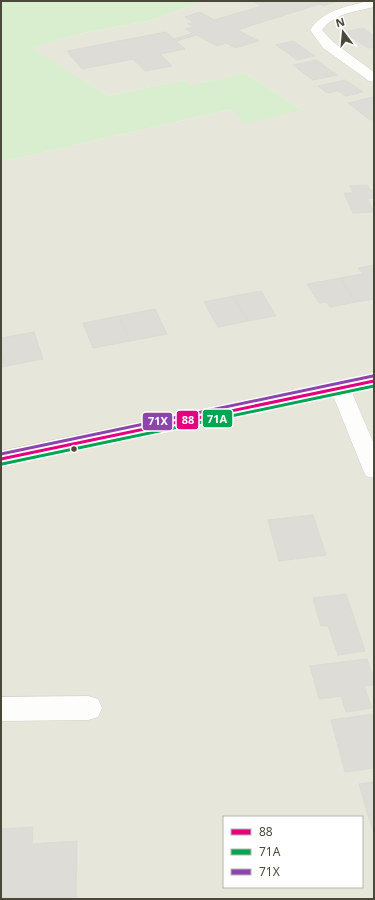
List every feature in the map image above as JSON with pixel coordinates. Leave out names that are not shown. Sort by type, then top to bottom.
[{"type":"main road","points":[[1,459],[374,381]]},
{"type":"street","points":[[374,3],[331,16],[319,23],[316,30],[328,45],[374,78]]},
{"type":"street","points":[[340,388],[374,470]]},
{"type":"street","points":[[1,710],[88,708]]},
{"type":"shaded area","points":[[204,1],[374,1],[374,899],[1,899],[1,162],[232,109],[302,110],[245,73],[191,85],[184,80],[108,96],[31,48],[79,34],[153,20]]},
{"type":"green space","points":[[1,1],[204,1],[153,20],[79,34],[32,48],[108,96],[184,80],[191,85],[245,73],[302,110],[245,124],[232,109],[1,162]]},
{"type":"building","points":[[251,1],[338,1],[323,6],[320,4],[237,30],[259,41],[235,48],[226,43],[217,46],[197,35],[176,41],[185,49],[160,54],[172,66],[145,71],[133,59],[82,69],[67,51],[166,32],[174,39],[193,33],[186,29],[193,27],[188,24],[194,22],[185,17],[200,12],[214,20],[262,6]]},
{"type":"building","points":[[363,28],[374,36],[374,47],[368,48],[344,32]]},
{"type":"building","points":[[293,41],[315,56],[297,60],[276,45]]},
{"type":"building","points":[[316,60],[337,75],[313,80],[293,65]]},
{"type":"building","points":[[345,80],[363,92],[346,96],[338,91],[327,93],[318,86]]},
{"type":"building","points":[[373,97],[374,119],[370,120],[348,103]]},
{"type":"building","points":[[367,185],[370,190],[374,190],[374,198],[368,199],[374,212],[353,213],[344,193],[353,193],[350,186]]},
{"type":"building","points":[[374,265],[374,299],[356,302],[340,278],[363,274],[358,268]]},
{"type":"building","points":[[340,278],[356,302],[330,307],[327,302],[319,303],[307,284]]},
{"type":"building","points":[[261,291],[276,316],[248,321],[233,296]]},
{"type":"building","points":[[233,296],[248,321],[218,327],[204,302]]},
{"type":"building","points":[[155,309],[167,334],[130,341],[119,316]]},
{"type":"building","points":[[119,316],[130,341],[93,348],[83,323]]},
{"type":"building","points":[[34,332],[43,359],[6,366],[1,350],[1,338]]},
{"type":"building","points":[[1,350],[6,366],[1,367]]},
{"type":"building","points":[[313,515],[326,555],[279,561],[268,520]]},
{"type":"building","points":[[346,594],[365,651],[338,655],[328,626],[321,626],[313,598]]},
{"type":"building","points":[[367,659],[374,679],[374,685],[364,686],[372,708],[346,712],[341,696],[319,699],[310,666]]},
{"type":"building","points":[[374,714],[374,768],[345,772],[331,720]]},
{"type":"building","points":[[374,782],[374,814],[368,815],[359,784]]},
{"type":"building","points":[[374,814],[374,834],[368,815]]},
{"type":"building","points":[[33,827],[32,844],[77,841],[76,899],[1,899],[1,829]]},
{"type":"transit line","name":"71X","points":[[1,454],[373,376]]},
{"type":"transit line","name":"88","points":[[1,459],[374,381]]},
{"type":"transit line","name":"71A","points":[[2,464],[374,386]]}]
